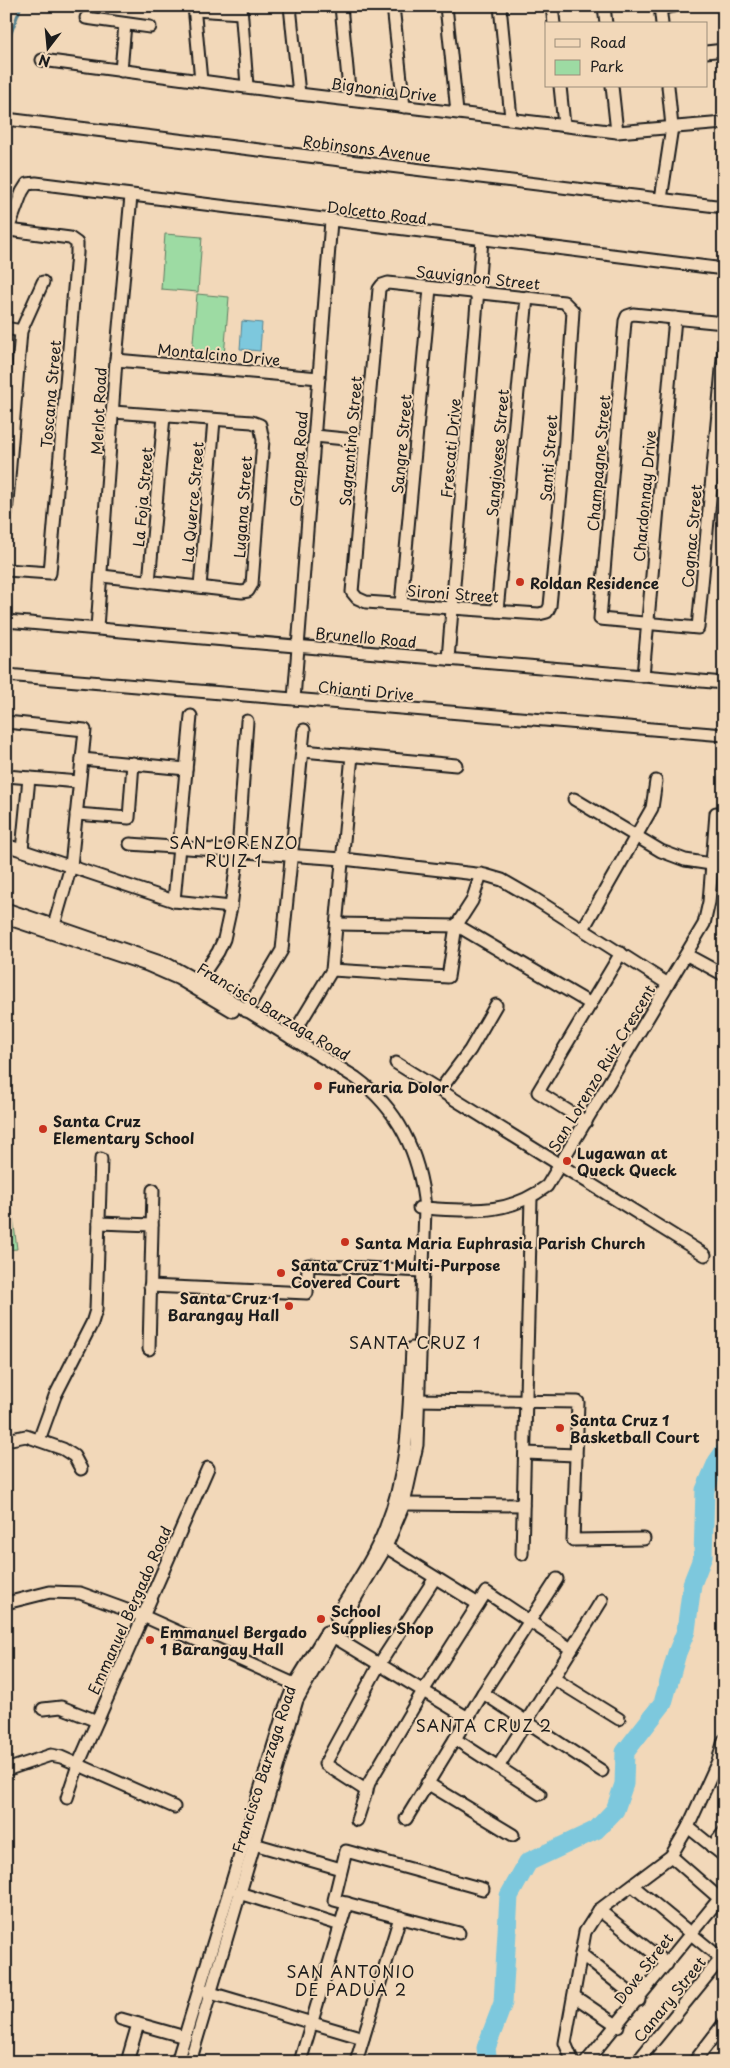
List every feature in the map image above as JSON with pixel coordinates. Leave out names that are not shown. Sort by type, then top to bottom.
[{"type":"street","points":[[290,6],[299,94]]},
{"type":"street","points":[[341,6],[350,100]]},
{"type":"street","points":[[393,6],[404,107]]},
{"type":"street","points":[[446,6],[456,112]]},
{"type":"street","points":[[500,6],[511,118]]},
{"type":"street","points":[[552,6],[554,22]]},
{"type":"street","points":[[604,6],[606,22]]},
{"type":"street","points":[[662,22],[661,7],[674,6]]},
{"type":"street","points":[[201,81],[195,8],[241,9],[247,86]]},
{"type":"street","points":[[86,18],[150,27]]},
{"type":"street","points":[[121,71],[125,24]]},
{"type":"street","points":[[708,52],[724,50]]},
{"type":"street","name":"Bignonia Drive","points":[[42,60],[299,94],[617,132],[672,127],[723,126]]},
{"type":"street","points":[[560,88],[564,125]]},
{"type":"street","points":[[612,88],[617,132]]},
{"type":"street","points":[[661,199],[672,127],[668,88]]},
{"type":"street","name":"Robinsons Avenue","points":[[6,119],[724,207]]},
{"type":"street","name":"Dolcetto Road","points":[[7,233],[22,192],[27,184],[36,183],[724,269]]},
{"type":"street","name":"Merlot Road","points":[[97,628],[116,360],[131,196]]},
{"type":"street","name":"Grappa Road","points":[[294,699],[331,221]]},
{"type":"street","name":"Toscana Street","points":[[6,570],[50,573],[77,252],[77,243],[70,238],[7,233]]},
{"type":"street","name":"Frescati Drive","points":[[448,659],[482,240]]},
{"type":"street","points":[[6,514],[21,331],[43,282]]},
{"type":"street","name":"Sauvignon Street","points":[[382,285],[388,283],[478,291],[564,302],[570,305]]},
{"type":"street","name":"Sagrantino Street","points":[[358,598],[352,592],[365,441],[380,289],[382,285]]},
{"type":"street","name":"Sangre Street","points":[[401,604],[430,288]]},
{"type":"street","name":"Sangiovese Street","points":[[497,611],[527,297]]},
{"type":"street","name":"Santi Street","points":[[547,612],[550,606],[563,470],[573,317],[570,305]]},
{"type":"street","name":"Champagne Street","points":[[600,619],[624,321],[627,316],[633,314],[676,318]]},
{"type":"street","points":[[676,318],[724,322]]},
{"type":"street","name":"Chardonnay Drive","points":[[643,676],[676,318]]},
{"type":"street","points":[[6,328],[21,331]]},
{"type":"street","name":"Cognac Street","points":[[600,619],[698,628],[724,348]]},
{"type":"street","name":"Montalcino Drive","points":[[116,360],[319,378]]},
{"type":"street","points":[[113,412],[214,420]]},
{"type":"street","name":"La Foja Street","points":[[149,582],[164,416]]},
{"type":"street","name":"Lugana Street","points":[[200,587],[242,592],[248,591],[252,584],[263,440],[260,425],[252,422],[214,420]]},
{"type":"street","name":"La Querce Street","points":[[200,587],[214,420]]},
{"type":"street","points":[[315,436],[365,441]]},
{"type":"street","points":[[102,576],[200,587]]},
{"type":"street","name":"Sironi Street","points":[[358,598],[366,602],[539,614],[547,612]]},
{"type":"street","name":"Brunello Road","points":[[6,621],[724,683]]},
{"type":"street","name":"Chianti Drive","points":[[6,675],[724,735]]},
{"type":"street","points":[[174,901],[191,716]]},
{"type":"street","points":[[196,984],[218,952],[224,939],[231,907],[238,852],[247,721]]},
{"type":"street","points":[[6,722],[85,730],[71,866],[53,929]]},
{"type":"street","points":[[246,1010],[280,957],[304,730]]},
{"type":"street","points":[[303,750],[456,765]]},
{"type":"street","points":[[291,1038],[332,970],[352,755]]},
{"type":"street","points":[[82,758],[186,769]]},
{"type":"street","points":[[76,814],[129,818],[133,763]]},
{"type":"street","points":[[6,776],[79,782]]},
{"type":"street","points":[[22,850],[29,778]]},
{"type":"street","points":[[583,929],[652,808],[656,781]]},
{"type":"street","points":[[574,799],[676,858],[724,866]]},
{"type":"street","points":[[668,984],[708,914],[716,814]]},
{"type":"street","name":"San Lorenzo Ruiz Crescent","points":[[130,844],[343,860],[480,874],[502,880],[519,889],[668,984],[547,1186],[531,1198],[497,1209],[421,1208]]},
{"type":"street","points":[[6,845],[174,901],[231,907]]},
{"type":"street","points":[[332,970],[448,977],[456,926],[472,901],[480,874]]},
{"type":"street","name":"Francisco Barzaga Road","points":[[6,909],[53,929]]},
{"type":"street","name":"Francisco Barzaga Road","points":[[6,918],[53,929],[150,957],[351,1082],[374,1102],[391,1122],[403,1146],[413,1173],[421,1208]]},
{"type":"street","points":[[337,924],[456,926],[591,1004]]},
{"type":"street","points":[[586,1122],[538,1092],[621,953]]},
{"type":"street","points":[[686,955],[724,975]]},
{"type":"street","name":"Francisco Barzaga Road","points":[[190,2062],[204,1992],[298,1686],[386,1547],[404,1504],[417,1445],[414,1401],[421,1208],[420,1171],[406,1134],[397,1118],[367,1087],[246,1010],[196,984]]},
{"type":"street","points":[[440,1090],[470,1050],[496,1006]]},
{"type":"street","points":[[396,1063],[705,1255]]},
{"type":"street","points":[[39,1440],[55,1396],[92,1323],[96,1310],[101,1159]]},
{"type":"street","points":[[149,1349],[153,1190]]},
{"type":"street","points":[[522,1554],[531,1198]]},
{"type":"street","points":[[99,1223],[152,1225]]},
{"type":"street","points":[[150,1286],[307,1294],[308,1266],[418,1270]]},
{"type":"street","points":[[414,1401],[578,1402],[573,1540],[644,1539]]},
{"type":"street","name":"Francisco Barzaga Road","points":[[330,1634],[390,1519],[407,1443],[414,1401]]},
{"type":"street","points":[[6,1440],[26,1436],[39,1440],[69,1452],[81,1469]]},
{"type":"street","points":[[525,1453],[576,1455]]},
{"type":"street","name":"Emmanuel Bergado Road","points":[[67,1798],[78,1765],[208,1468]]},
{"type":"street","points":[[404,1504],[523,1504]]},
{"type":"street","points":[[386,1547],[478,1604]]},
{"type":"street","points":[[367,1790],[325,1764],[380,1663],[435,1578]]},
{"type":"street","points":[[406,1819],[454,1739],[556,1579]]},
{"type":"street","points":[[6,1603],[50,1592],[74,1592],[100,1599],[143,1616],[298,1686]]},
{"type":"street","points":[[357,1820],[367,1790],[423,1691],[486,1592],[571,1650]]},
{"type":"street","points":[[498,1767],[602,1600]]},
{"type":"street","points":[[330,1634],[468,1718]]},
{"type":"street","points":[[553,1678],[618,1720]]},
{"type":"street","name":"Francisco Barzaga Road","points":[[177,2062],[239,1893],[298,1686]]},
{"type":"street","points":[[483,1693],[602,1772]]},
{"type":"street","points":[[43,1709],[61,1707],[97,1721]]},
{"type":"street","points":[[454,1739],[540,1794]]},
{"type":"street","points":[[573,2062],[565,2043],[585,1932],[599,1910],[671,1856],[721,1763],[724,1740]]},
{"type":"street","points":[[6,1770],[51,1755],[61,1757],[174,1807]]},
{"type":"street","points":[[427,1783],[513,1835]]},
{"type":"street","points":[[688,1827],[724,1856]]},
{"type":"street","points":[[712,1847],[724,1832]]},
{"type":"street","points":[[254,1844],[341,1870]]},
{"type":"street","points":[[458,1933],[334,1900],[346,1851],[483,1889]]},
{"type":"street","points":[[671,1856],[722,1896]]},
{"type":"street","points":[[633,1886],[723,1958]]},
{"type":"street","points":[[239,1893],[341,1925]]},
{"type":"street","name":"Dove Street","points":[[586,2062],[639,2000],[690,1932],[722,1896]]},
{"type":"street","points":[[300,2062],[347,1903]]},
{"type":"street","points":[[599,1910],[667,1964]]},
{"type":"street","points":[[356,2062],[400,1917]]},
{"type":"street","points":[[581,1954],[639,2000]]},
{"type":"street","name":"Canary Street","points":[[637,2062],[723,1958]]},
{"type":"street","points":[[204,1992],[363,2038]]},
{"type":"street","points":[[574,1996],[618,2026]]},
{"type":"street","points":[[121,2019],[185,2037]]},
{"type":"street","points":[[694,2062],[724,2023]]},
{"type":"street","points":[[127,2062],[138,2024]]},
{"type":"green space","points":[[165,234],[202,237],[198,292],[161,289]]},
{"type":"green space","points":[[197,294],[229,297],[224,356],[192,354]]},
{"type":"green space","points":[[6,1177],[8,1177],[17,1249],[6,1250]]},
{"type":"water","points":[[242,321],[262,323],[260,351],[240,349]]},
{"type":"waterway","points":[[6,47],[21,6]]},
{"type":"waterway","points":[[488,2062],[486,2048],[503,2003],[509,1896],[528,1862],[596,1830],[615,1810],[624,1784],[625,1752],[663,1703],[677,1653],[686,1631],[692,1584],[703,1556],[705,1490],[717,1462],[724,1452]]},
{"type":"place","name":"Roldan Residence","points":[[520,582]]},
{"type":"place","name":"Funeraria Dolor","points":[[318,1086]]},
{"type":"place","name":"Santa Cruz Elementary School","points":[[43,1129]]},
{"type":"place","name":"Lugawan at Queck Queck","points":[[567,1161]]},
{"type":"place","name":"Santa Maria Euphrasia Parish Church","points":[[345,1242]]},
{"type":"place","name":"Santa Cruz 1 Multi-Purpose Covered Court","points":[[281,1273]]},
{"type":"place","name":"Santa Cruz 1 Barangay Hall","points":[[289,1306]]},
{"type":"place","name":"Santa Cruz 1 Basketball Court","points":[[560,1428]]},
{"type":"place","name":"School Supplies Shop","points":[[321,1619]]},
{"type":"place","name":"Emmanuel Bergado 1 Barangay Hall","points":[[150,1640]]},
{"type":"district","name":"SAN LORENZO RUIZ 1","points":[[234,851]]},
{"type":"district","name":"SANTA CRUZ 1","points":[[415,1342]]},
{"type":"district","name":"SANTA CRUZ 2","points":[[484,1725]]},
{"type":"district","name":"SAN ANTONIO DE PADUA 2","points":[[351,1980]]}]
